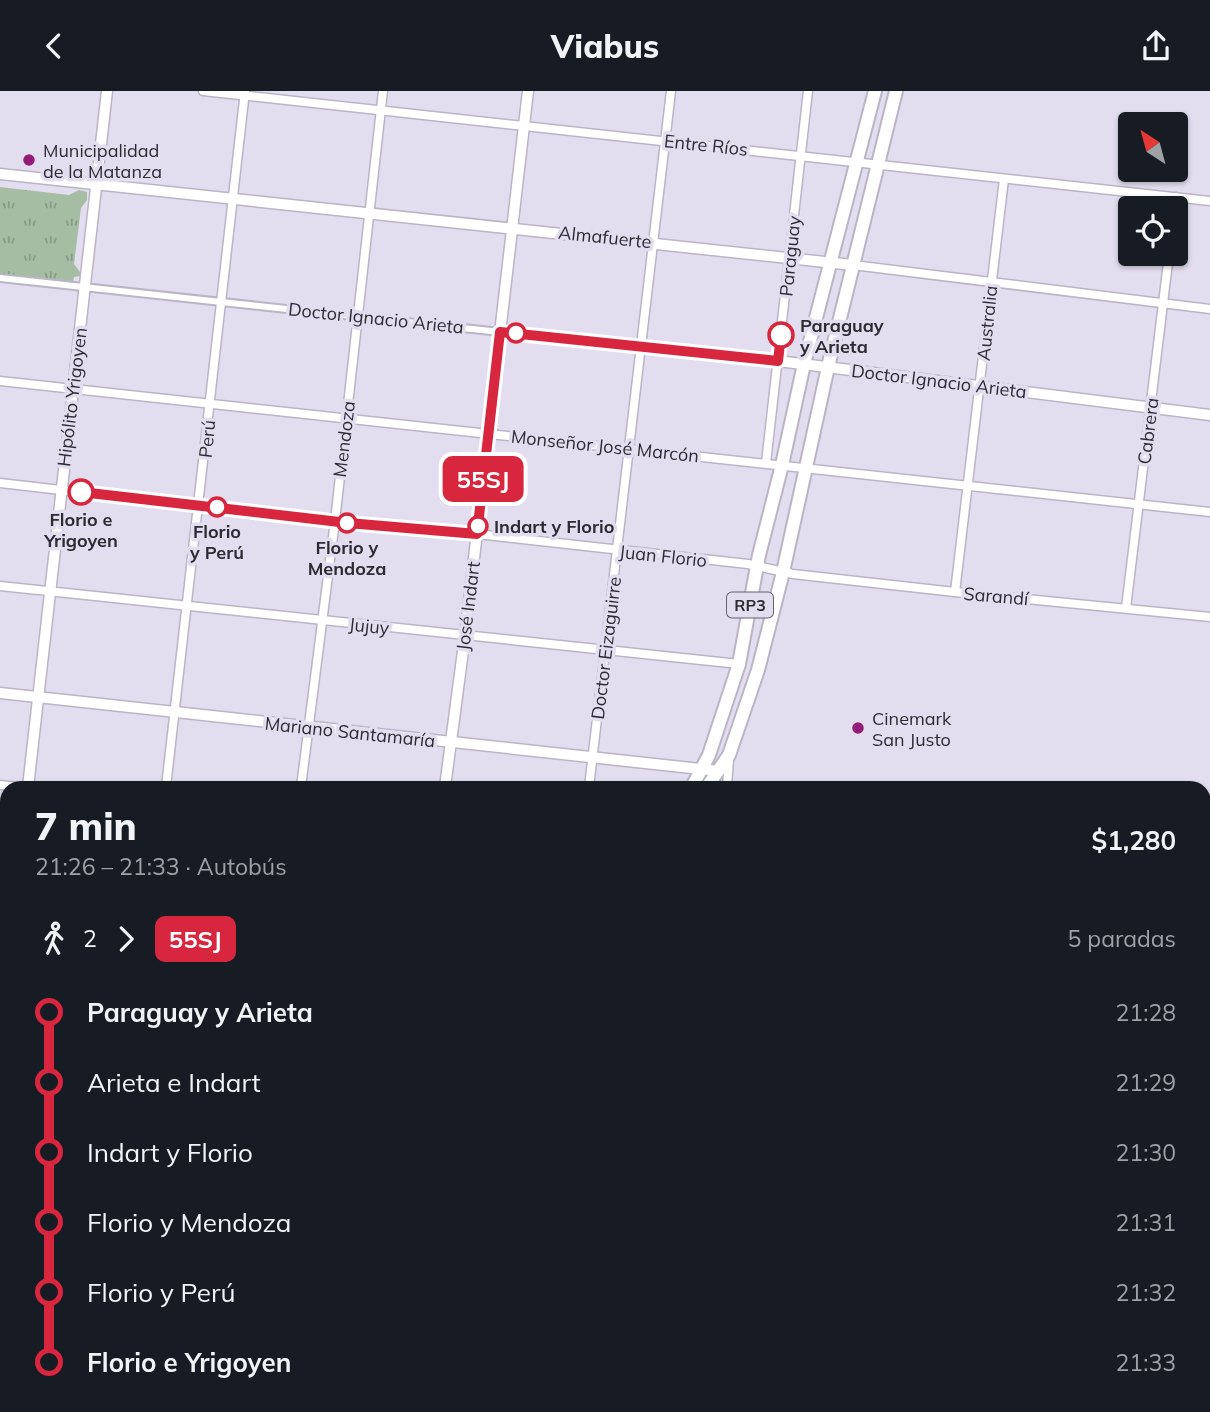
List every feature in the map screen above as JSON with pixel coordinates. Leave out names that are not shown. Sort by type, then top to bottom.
[{"type":"main road","name":"RP3","points":[[695,781],[714,743],[739,664],[757,566],[804,364],[875,91]]},
{"type":"main road","name":"RP3","points":[[712,781],[729,755],[758,670],[783,572],[828,367],[896,91]]},
{"type":"street","name":"Hipólito Yrigoyen","points":[[29,781],[107,91]]},
{"type":"street","name":"Entre Ríos","points":[[203,91],[245,93],[1166,196]]},
{"type":"street","name":"Mendoza","points":[[302,781],[335,521],[383,91]]},
{"type":"street","name":"José Indart","points":[[446,781],[465,636],[528,91]]},
{"type":"street","name":"Doctor Eizaguirre","points":[[590,781],[671,91]]},
{"type":"street","name":"Paraguay","points":[[766,463],[808,91]]},
{"type":"street","name":"Perú","points":[[167,781],[245,93]]},
{"type":"street","name":"Almafuerte","points":[[0,174],[790,257],[1210,309]]},
{"type":"street","name":"Australia","points":[[955,592],[1004,179]]},
{"type":"street","name":"Entre Ríos","points":[[1188,198],[1210,201]]},
{"type":"street","name":"Cabrera","points":[[1126,608],[1168,266]]},
{"type":"street","name":"Doctor Ignacio Arieta","points":[[0,278],[778,361],[1210,415]]},
{"type":"street","name":"Monseñor José Marcón","points":[[0,381],[1210,512]]},
{"type":"street","name":"Juan Florio","points":[[0,483],[335,521],[477,534],[757,566],[783,572]]},
{"type":"street","name":"Sarandí","points":[[783,572],[1210,617]]},
{"type":"street","name":"Jujuy","points":[[0,586],[739,664]]},
{"type":"street","name":"Mariano Santamaría","points":[[0,693],[719,771]]},
{"type":"street","points":[[727,781],[729,755]]},
{"type":"green space","points":[[0,187],[69,195],[79,190],[87,192],[87,200],[81,208],[74,264],[80,276],[74,277],[73,282],[0,275]]},
{"type":"bus line","name":"55SJ","points":[[81,492],[348,523],[477,534],[500,332],[778,361],[781,335]]},
{"type":"place","name":"Municipalidad de la Matanza","points":[[29,160]]},
{"type":"place","name":"Paraguay y Arieta","points":[[781,335]]},
{"type":"place","name":"Florio e Yrigoyen","points":[[81,492]]},
{"type":"place","name":"Florio y Perú","points":[[217,507]]},
{"type":"place","name":"Florio y Mendoza","points":[[347,523]]},
{"type":"place","name":"Indart y Florio","points":[[478,526]]},
{"type":"place","name":"Cinemark San Justo","points":[[858,728]]}]
